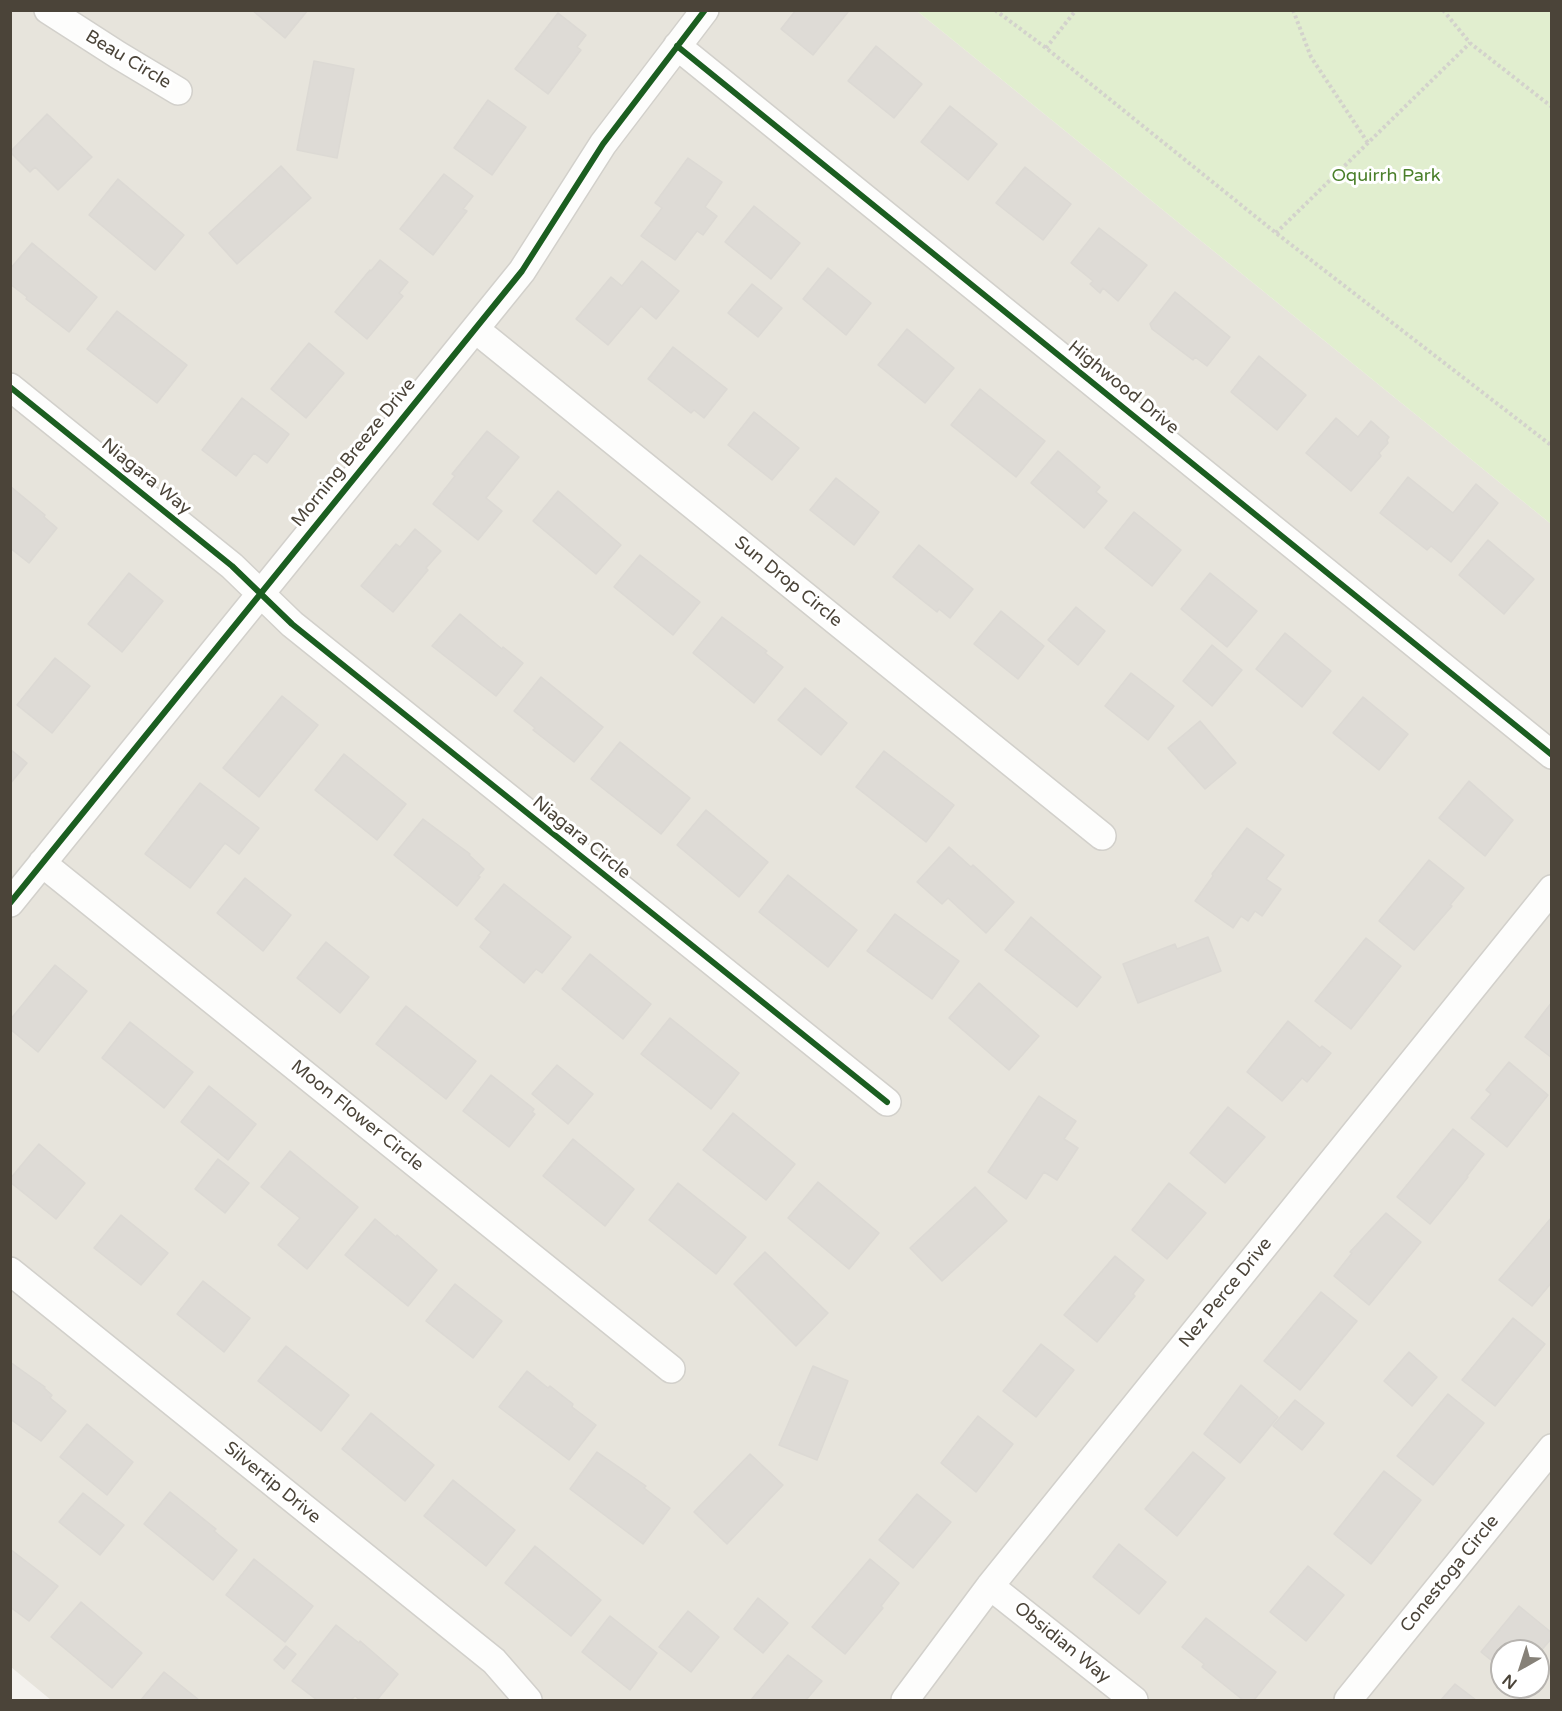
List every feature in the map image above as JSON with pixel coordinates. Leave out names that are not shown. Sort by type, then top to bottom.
[{"type":"street","name":"Beau Circle","points":[[48,10],[178,91]]},
{"type":"street","name":"Morning Breeze Drive","points":[[10,903],[522,271],[603,144],[676,45],[705,10]]},
{"type":"street","name":"Highwood Drive","points":[[676,45],[1551,755]]},
{"type":"street","name":"Sun Drop Circle","points":[[475,329],[1102,836]]},
{"type":"street","name":"Niagara Way","points":[[10,387],[232,566],[260,593]]},
{"type":"street","name":"Niagara Circle","points":[[260,593],[292,624],[887,1102]]},
{"type":"street","name":"Moon Flower Circle","points":[[42,863],[671,1369]]},
{"type":"street","name":"Nez Perce Drive","points":[[905,1701],[990,1586],[1551,888]]},
{"type":"street","name":"Silvertip Drive","points":[[10,1271],[494,1662],[528,1701]]},
{"type":"street","name":"Conestoga Circle","points":[[1348,1701],[1551,1448]]},
{"type":"street","name":"Obsidian Way","points":[[990,1586],[1134,1701]]},
{"type":"path","points":[[996,10],[1276,233],[1551,446]]},
{"type":"path","points":[[1046,48],[1076,10]]},
{"type":"path","points":[[1293,10],[1311,57],[1368,143]]},
{"type":"path","points":[[1443,10],[1470,43],[1551,107]]},
{"type":"path","points":[[1276,233],[1470,43]]},
{"type":"shaded area","points":[[10,11],[917,11],[1551,524],[1551,1700],[51,1700],[11,1667]]},
{"type":"green space","name":"Oquirrh Park","points":[[917,11],[1551,11],[1551,524]]},
{"type":"building","points":[[252,10],[308,10],[285,38]]},
{"type":"building","points":[[796,10],[847,10],[848,12],[813,55],[781,29]]},
{"type":"building","points":[[558,13],[586,35],[577,47],[581,50],[548,94],[515,69]]},
{"type":"building","points":[[876,46],[922,84],[894,118],[848,81]]},
{"type":"building","points":[[314,61],[354,69],[337,158],[297,150]]},
{"type":"building","points":[[488,100],[526,127],[492,175],[454,148]]},
{"type":"building","points":[[950,106],[997,144],[968,180],[921,142]]},
{"type":"building","points":[[47,114],[92,157],[58,190],[35,167],[30,172],[10,152]]},
{"type":"building","points":[[688,158],[722,182],[705,207],[717,216],[703,235],[697,231],[675,260],[641,236],[662,208],[655,203]]},
{"type":"building","points":[[281,166],[311,198],[237,264],[209,233]]},
{"type":"building","points":[[1025,167],[1071,204],[1043,240],[996,203]]},
{"type":"building","points":[[444,174],[473,196],[463,209],[467,211],[433,255],[400,229]]},
{"type":"building","points":[[118,179],[184,235],[155,270],[89,215]]},
{"type":"building","points":[[754,206],[800,243],[771,279],[725,242]]},
{"type":"building","points":[[1099,228],[1147,265],[1118,301],[1103,288],[1100,293],[1090,284],[1093,281],[1071,263]]},
{"type":"building","points":[[32,243],[97,297],[69,332],[10,284],[10,269]]},
{"type":"building","points":[[380,260],[408,282],[399,293],[403,296],[367,339],[335,312]]},
{"type":"building","points":[[642,261],[679,291],[656,319],[641,306],[608,345],[576,319],[611,277],[622,286]]},
{"type":"building","points":[[828,268],[871,303],[846,335],[803,299]]},
{"type":"building","points":[[752,284],[782,308],[758,337],[728,313]]},
{"type":"building","points":[[1175,292],[1230,337],[1207,366],[1195,357],[1193,360],[1152,329],[1150,324]]},
{"type":"building","points":[[117,311],[187,365],[157,403],[87,349]]},
{"type":"building","points":[[907,329],[954,368],[925,403],[878,365]]},
{"type":"building","points":[[309,343],[344,373],[306,418],[271,389]]},
{"type":"building","points":[[673,347],[727,389],[704,418],[694,410],[691,413],[648,379]]},
{"type":"building","points":[[1259,356],[1306,395],[1277,430],[1231,392]]},
{"type":"building","points":[[980,389],[1045,441],[1016,477],[951,425]]},
{"type":"building","points":[[242,398],[289,434],[267,463],[254,453],[236,476],[202,450]]},
{"type":"building","points":[[754,412],[799,448],[772,480],[728,445]]},
{"type":"building","points":[[1336,418],[1358,437],[1371,421],[1389,437],[1388,443],[1379,453],[1381,456],[1351,491],[1306,453]]},
{"type":"building","points":[[487,431],[519,457],[486,498],[502,511],[478,540],[433,504],[455,476],[452,474]]},
{"type":"building","points":[[1058,451],[1100,487],[1096,492],[1107,501],[1084,528],[1031,483]]},
{"type":"building","points":[[1408,477],[1453,513],[1476,484],[1498,503],[1451,562],[1431,546],[1427,550],[1380,513]]},
{"type":"building","points":[[836,478],[879,512],[854,545],[810,510]]},
{"type":"building","points":[[10,486],[57,528],[29,563],[10,548]]},
{"type":"building","points":[[558,491],[621,545],[596,574],[533,521]]},
{"type":"building","points":[[1134,512],[1181,550],[1152,586],[1105,548]]},
{"type":"building","points":[[415,529],[441,551],[393,612],[361,586],[396,544],[400,547]]},
{"type":"building","points":[[1488,540],[1534,579],[1504,614],[1459,575]]},
{"type":"building","points":[[919,545],[973,589],[950,618],[939,609],[937,612],[893,577]]},
{"type":"building","points":[[640,555],[700,602],[673,635],[614,587]]},
{"type":"building","points":[[129,573],[163,601],[122,652],[88,624]]},
{"type":"building","points":[[1210,573],[1257,611],[1227,647],[1181,609]]},
{"type":"building","points":[[1076,607],[1105,631],[1078,665],[1048,640]]},
{"type":"building","points":[[1001,611],[1044,646],[1018,679],[974,644]]},
{"type":"building","points":[[460,614],[502,649],[503,647],[523,663],[496,696],[432,646]]},
{"type":"building","points":[[722,617],[767,651],[765,653],[783,667],[754,703],[693,653]]},
{"type":"building","points":[[1285,633],[1331,671],[1302,707],[1256,669]]},
{"type":"building","points":[[1212,645],[1242,670],[1212,706],[1183,681]]},
{"type":"building","points":[[55,658],[90,686],[52,733],[17,705]]},
{"type":"building","points":[[1131,673],[1174,706],[1148,740],[1105,706]]},
{"type":"building","points":[[541,677],[603,727],[574,762],[533,730],[535,728],[514,711]]},
{"type":"building","points":[[805,688],[847,723],[821,755],[778,720]]},
{"type":"building","points":[[282,696],[318,725],[259,797],[223,768]]},
{"type":"building","points":[[1363,697],[1408,734],[1379,770],[1333,733]]},
{"type":"building","points":[[1200,721],[1236,763],[1205,789],[1168,748]]},
{"type":"building","points":[[620,742],[690,798],[661,834],[591,779]]},
{"type":"building","points":[[10,749],[27,763],[10,784]]},
{"type":"building","points":[[884,751],[954,805],[926,842],[856,787]]},
{"type":"building","points":[[344,754],[406,804],[377,840],[315,790]]},
{"type":"building","points":[[1469,781],[1513,820],[1485,856],[1439,818]]},
{"type":"building","points":[[200,783],[259,828],[239,854],[225,843],[190,888],[145,854]]},
{"type":"building","points":[[706,810],[768,862],[739,897],[677,845]]},
{"type":"building","points":[[423,819],[470,854],[484,869],[457,906],[394,855]]},
{"type":"building","points":[[1247,828],[1284,855],[1266,879],[1281,889],[1262,916],[1255,911],[1248,921],[1241,916],[1233,928],[1195,901],[1213,876],[1212,874]]},
{"type":"building","points":[[949,847],[1014,902],[986,933],[948,898],[942,904],[917,882]]},
{"type":"building","points":[[1429,860],[1464,888],[1450,905],[1452,906],[1414,950],[1379,921]]},
{"type":"building","points":[[788,875],[857,930],[828,967],[759,912]]},
{"type":"building","points":[[245,878],[291,915],[263,951],[217,913]]},
{"type":"building","points":[[504,884],[571,937],[542,973],[536,969],[524,983],[480,947],[491,932],[475,919]]},
{"type":"building","points":[[895,914],[959,961],[932,999],[867,951]]},
{"type":"building","points":[[1031,917],[1101,977],[1077,1007],[1005,950]]},
{"type":"building","points":[[1208,937],[1221,971],[1138,1003],[1123,964],[1175,944],[1177,949]]},
{"type":"building","points":[[1366,938],[1401,966],[1351,1029],[1315,1001]]},
{"type":"building","points":[[326,942],[369,977],[340,1013],[297,978]]},
{"type":"building","points":[[590,954],[651,1004],[623,1039],[562,989]]},
{"type":"building","points":[[55,965],[87,991],[38,1052],[10,1029],[10,1020]]},
{"type":"building","points":[[979,983],[1039,1036],[1009,1070],[949,1018]]},
{"type":"building","points":[[1552,1002],[1552,1058],[1525,1037]]},
{"type":"building","points":[[406,1006],[476,1061],[446,1099],[376,1044]]},
{"type":"building","points":[[670,1018],[739,1073],[711,1109],[641,1054]]},
{"type":"building","points":[[1288,1021],[1320,1048],[1322,1046],[1331,1053],[1307,1082],[1302,1078],[1282,1101],[1247,1072]]},
{"type":"building","points":[[130,1022],[193,1072],[164,1108],[102,1058]]},
{"type":"building","points":[[1509,1062],[1548,1095],[1507,1147],[1471,1118],[1491,1094],[1486,1090]]},
{"type":"building","points":[[557,1065],[593,1094],[568,1124],[532,1094]]},
{"type":"building","points":[[491,1075],[534,1109],[532,1112],[535,1114],[509,1147],[463,1111]]},
{"type":"building","points":[[209,1086],[256,1124],[228,1160],[181,1122]]},
{"type":"building","points":[[1039,1096],[1076,1121],[1064,1139],[1078,1148],[1057,1180],[1044,1172],[1026,1199],[988,1172]]},
{"type":"building","points":[[1228,1107],[1265,1137],[1225,1183],[1190,1153]]},
{"type":"building","points":[[733,1113],[795,1164],[766,1200],[703,1150]]},
{"type":"building","points":[[1453,1129],[1484,1154],[1430,1224],[1397,1197]]},
{"type":"building","points":[[573,1139],[634,1189],[605,1226],[543,1176]]},
{"type":"building","points":[[39,1144],[85,1183],[56,1219],[10,1182],[10,1179]]},
{"type":"building","points":[[290,1151],[358,1207],[307,1269],[278,1245],[300,1218],[261,1187]]},
{"type":"building","points":[[218,1159],[249,1183],[225,1213],[195,1189]]},
{"type":"building","points":[[818,1182],[879,1233],[849,1269],[788,1218]]},
{"type":"building","points":[[678,1183],[746,1237],[716,1274],[649,1220]]},
{"type":"building","points":[[1169,1183],[1206,1213],[1167,1259],[1132,1230]]},
{"type":"building","points":[[975,1187],[1007,1221],[942,1281],[910,1248]]},
{"type":"building","points":[[1386,1213],[1421,1242],[1369,1305],[1334,1276],[1352,1253],[1350,1252]]},
{"type":"building","points":[[121,1215],[168,1253],[141,1285],[94,1248]]},
{"type":"building","points":[[1552,1217],[1552,1282],[1532,1306],[1499,1280]]},
{"type":"building","points":[[375,1219],[437,1270],[408,1306],[345,1255]]},
{"type":"building","points":[[765,1252],[828,1313],[796,1346],[734,1284]]},
{"type":"building","points":[[1115,1256],[1144,1280],[1133,1294],[1135,1296],[1097,1342],[1064,1315]]},
{"type":"building","points":[[203,1281],[250,1318],[224,1352],[177,1314]]},
{"type":"building","points":[[455,1284],[502,1321],[473,1358],[426,1321]]},
{"type":"building","points":[[1321,1292],[1357,1321],[1300,1390],[1264,1361]]},
{"type":"building","points":[[1513,1318],[1545,1344],[1495,1406],[1462,1380]]},
{"type":"building","points":[[1041,1344],[1074,1370],[1036,1417],[1003,1391]]},
{"type":"building","points":[[286,1346],[349,1395],[321,1431],[258,1381]]},
{"type":"building","points":[[1409,1352],[1437,1377],[1412,1406],[1384,1381]]},
{"type":"building","points":[[10,1362],[45,1387],[52,1395],[50,1398],[66,1411],[41,1441],[10,1419]]},
{"type":"building","points":[[813,1366],[848,1381],[817,1460],[779,1445]]},
{"type":"building","points":[[527,1371],[573,1404],[572,1407],[596,1425],[569,1460],[499,1407]]},
{"type":"building","points":[[1241,1385],[1278,1417],[1240,1463],[1204,1434]]},
{"type":"building","points":[[1448,1394],[1484,1423],[1433,1485],[1397,1456]]},
{"type":"building","points":[[1295,1400],[1324,1423],[1302,1450],[1273,1426]]},
{"type":"building","points":[[371,1413],[434,1465],[405,1501],[342,1449]]},
{"type":"building","points":[[978,1416],[1013,1444],[976,1492],[941,1463]]},
{"type":"building","points":[[87,1424],[133,1462],[107,1495],[60,1457]]},
{"type":"building","points":[[597,1452],[646,1486],[644,1488],[670,1508],[643,1544],[570,1489]]},
{"type":"building","points":[[1193,1452],[1225,1478],[1177,1536],[1145,1509]]},
{"type":"building","points":[[750,1454],[783,1485],[727,1544],[694,1512]]},
{"type":"building","points":[[1384,1471],[1421,1500],[1371,1564],[1334,1534]]},
{"type":"building","points":[[453,1480],[515,1530],[486,1566],[424,1516]]},
{"type":"building","points":[[170,1492],[216,1529],[214,1531],[237,1550],[213,1580],[144,1524]]},
{"type":"building","points":[[83,1493],[124,1525],[100,1555],[59,1522]]},
{"type":"building","points":[[917,1494],[951,1522],[913,1568],[879,1540]]},
{"type":"building","points":[[1119,1544],[1166,1582],[1139,1614],[1093,1577]]},
{"type":"building","points":[[535,1546],[601,1600],[571,1636],[505,1583]]},
{"type":"building","points":[[10,1549],[58,1586],[29,1621],[10,1607]]},
{"type":"building","points":[[254,1559],[313,1606],[285,1642],[226,1595]]},
{"type":"building","points":[[870,1559],[899,1583],[881,1606],[883,1608],[845,1654],[812,1627]]},
{"type":"building","points":[[1308,1566],[1344,1595],[1306,1641],[1270,1612]]},
{"type":"building","points":[[758,1598],[788,1623],[763,1653],[734,1629]]},
{"type":"building","points":[[81,1602],[142,1653],[112,1688],[51,1637]]},
{"type":"building","points":[[1519,1606],[1552,1633],[1550,1640],[1492,1639]]},
{"type":"building","points":[[688,1611],[719,1637],[691,1672],[659,1647]]},
{"type":"building","points":[[610,1616],[657,1653],[630,1690],[582,1652]]},
{"type":"building","points":[[1206,1618],[1276,1672],[1254,1700],[1243,1700],[1202,1667],[1204,1664],[1182,1647]]},
{"type":"building","points":[[336,1625],[359,1643],[360,1641],[398,1674],[377,1700],[360,1700],[355,1696],[351,1700],[317,1700],[292,1681]]},
{"type":"building","points":[[1490,1641],[1490,1659],[1481,1652]]},
{"type":"building","points":[[286,1646],[296,1654],[284,1669],[274,1660]]},
{"type":"building","points":[[788,1655],[822,1681],[806,1700],[751,1700]]},
{"type":"building","points":[[164,1672],[199,1700],[141,1700]]},
{"type":"building","points":[[1455,1684],[1476,1700],[1441,1700]]},
{"type":"cycle path","points":[[10,903],[522,271],[603,144],[705,10]]},
{"type":"cycle path","points":[[677,46],[1552,755]]},
{"type":"cycle path","points":[[10,387],[232,566],[292,624],[887,1102]]}]
